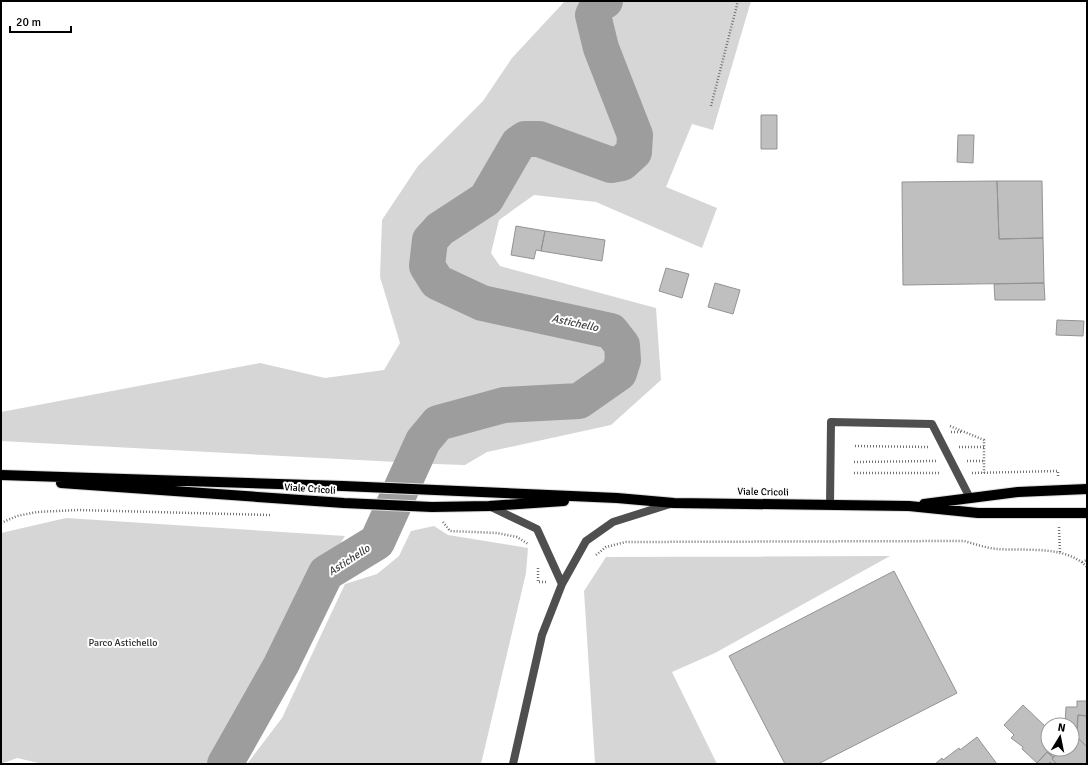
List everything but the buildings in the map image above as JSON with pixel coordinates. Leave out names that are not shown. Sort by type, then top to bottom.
[{"type":"main road","name":"Viale Cricoli","points":[[1,475],[343,486],[617,498],[674,503],[909,506],[978,513],[1087,513]]},
{"type":"main road","name":"Viale Cricoli","points":[[1,479],[344,503],[432,506],[489,506],[617,498]]},
{"type":"main road","name":"Viale Cricoli","points":[[909,506],[1018,492],[1087,490]]},
{"type":"lane","points":[[830,505],[831,422],[932,424],[970,498]]},
{"type":"lane","points":[[513,764],[542,635],[562,584],[586,541],[612,522],[674,503]]},
{"type":"lane","points":[[489,506],[537,529],[562,584]]},
{"type":"path","points":[[711,106],[738,1]]},
{"type":"path","points":[[855,446],[984,447]]},
{"type":"path","points":[[854,462],[984,461]]},
{"type":"path","points":[[1,523],[17,516],[37,512],[78,510],[273,515]]},
{"type":"path","points":[[442,521],[450,531],[497,533],[517,538],[528,545],[531,550]]},
{"type":"path","points":[[1059,525],[1060,552]]},
{"type":"path","points":[[595,555],[606,547],[626,542],[964,541],[996,549],[1060,552],[1082,562],[1087,567]]},
{"type":"path","points":[[1082,562],[1087,560]]},
{"type":"path","points":[[538,561],[538,582],[562,584]]},
{"type":"green space","points":[[565,1],[751,1],[713,130],[692,124],[666,187],[717,208],[702,248],[596,202],[534,195],[499,220],[491,253],[500,266],[656,308],[661,380],[611,425],[487,452],[465,465],[1,441],[1,412],[260,363],[325,378],[384,370],[400,343],[380,277],[382,220],[418,166],[483,101],[512,58]]},
{"type":"green space","name":"Parco Astichello","points":[[66,518],[345,536],[307,598],[213,764],[43,764],[17,758],[1,764],[1,533]]},
{"type":"green space","points":[[434,526],[448,535],[528,548],[526,573],[481,764],[247,764],[282,718],[345,584],[377,574],[399,556],[411,531]]},
{"type":"green space","points":[[890,556],[715,653],[672,672],[717,764],[595,764],[584,591],[606,557]]},
{"type":"waterway","name":"Astichello","points":[[225,764],[281,665],[326,573],[377,542],[423,441],[438,423],[504,405],[579,401],[619,373],[623,360],[622,345],[611,331],[482,303],[437,282],[427,266],[430,240],[440,229],[486,199],[518,144],[525,139],[539,139],[611,165],[622,163],[634,152],[635,135],[601,48],[593,15],[599,3],[605,1]]}]
